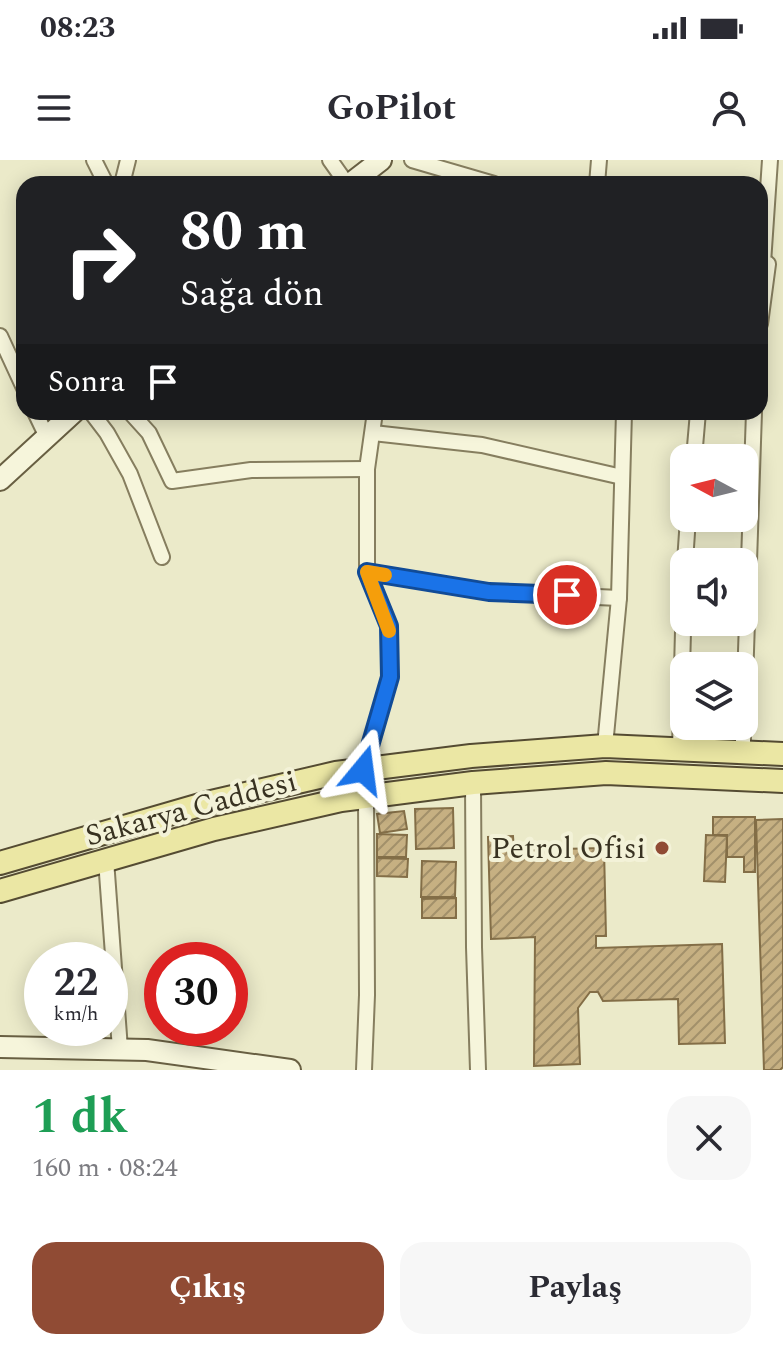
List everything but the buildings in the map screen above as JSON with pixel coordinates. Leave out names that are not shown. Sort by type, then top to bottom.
[{"type":"main road","name":"Sakarya Caddesi","points":[[0,863],[207,803],[336,773],[471,756],[605,746],[783,754]]},
{"type":"main road","name":"Sakarya Caddesi","points":[[0,891],[214,829],[341,800],[473,783],[606,773],[783,781]]},
{"type":"street","points":[[330,160],[343,176]]},
{"type":"street","points":[[360,176],[381,160]]},
{"type":"street","points":[[412,160],[467,176]]},
{"type":"street","points":[[768,194],[770,160]]},
{"type":"street","points":[[0,336],[16,371]]},
{"type":"street","points":[[39,420],[47,437]]},
{"type":"street","points":[[0,480],[65,420]]},
{"type":"street","points":[[97,420],[130,474],[162,557]]},
{"type":"street","points":[[137,420],[149,433],[172,481],[251,470],[367,469]]},
{"type":"street","points":[[363,770],[390,677],[389,626],[367,572],[367,469],[374,420]]},
{"type":"street","points":[[605,746],[619,598],[624,420]]},
{"type":"street","points":[[695,444],[697,420]]},
{"type":"street","points":[[746,652],[754,420]]},
{"type":"street","points":[[373,433],[482,445],[622,477]]},
{"type":"street","points":[[367,572],[489,592],[619,598]]},
{"type":"street","points":[[680,748],[683,636]]},
{"type":"street","points":[[743,740],[743,751]]},
{"type":"street","points":[[473,783],[478,1070]]},
{"type":"street","points":[[364,1070],[367,995],[366,797]]},
{"type":"street","points":[[106,860],[120,1049]]},
{"type":"street","points":[[0,1047],[147,1050],[203,1064],[290,1070]]},
{"type":"slow traffic","points":[[385,575],[367,572],[389,631]]},
{"type":"place","name":"Petrol Ofisi","points":[[662,848]]},
{"type":"route","points":[[363,770],[390,677],[389,626],[367,572],[489,592],[567,595]]}]
